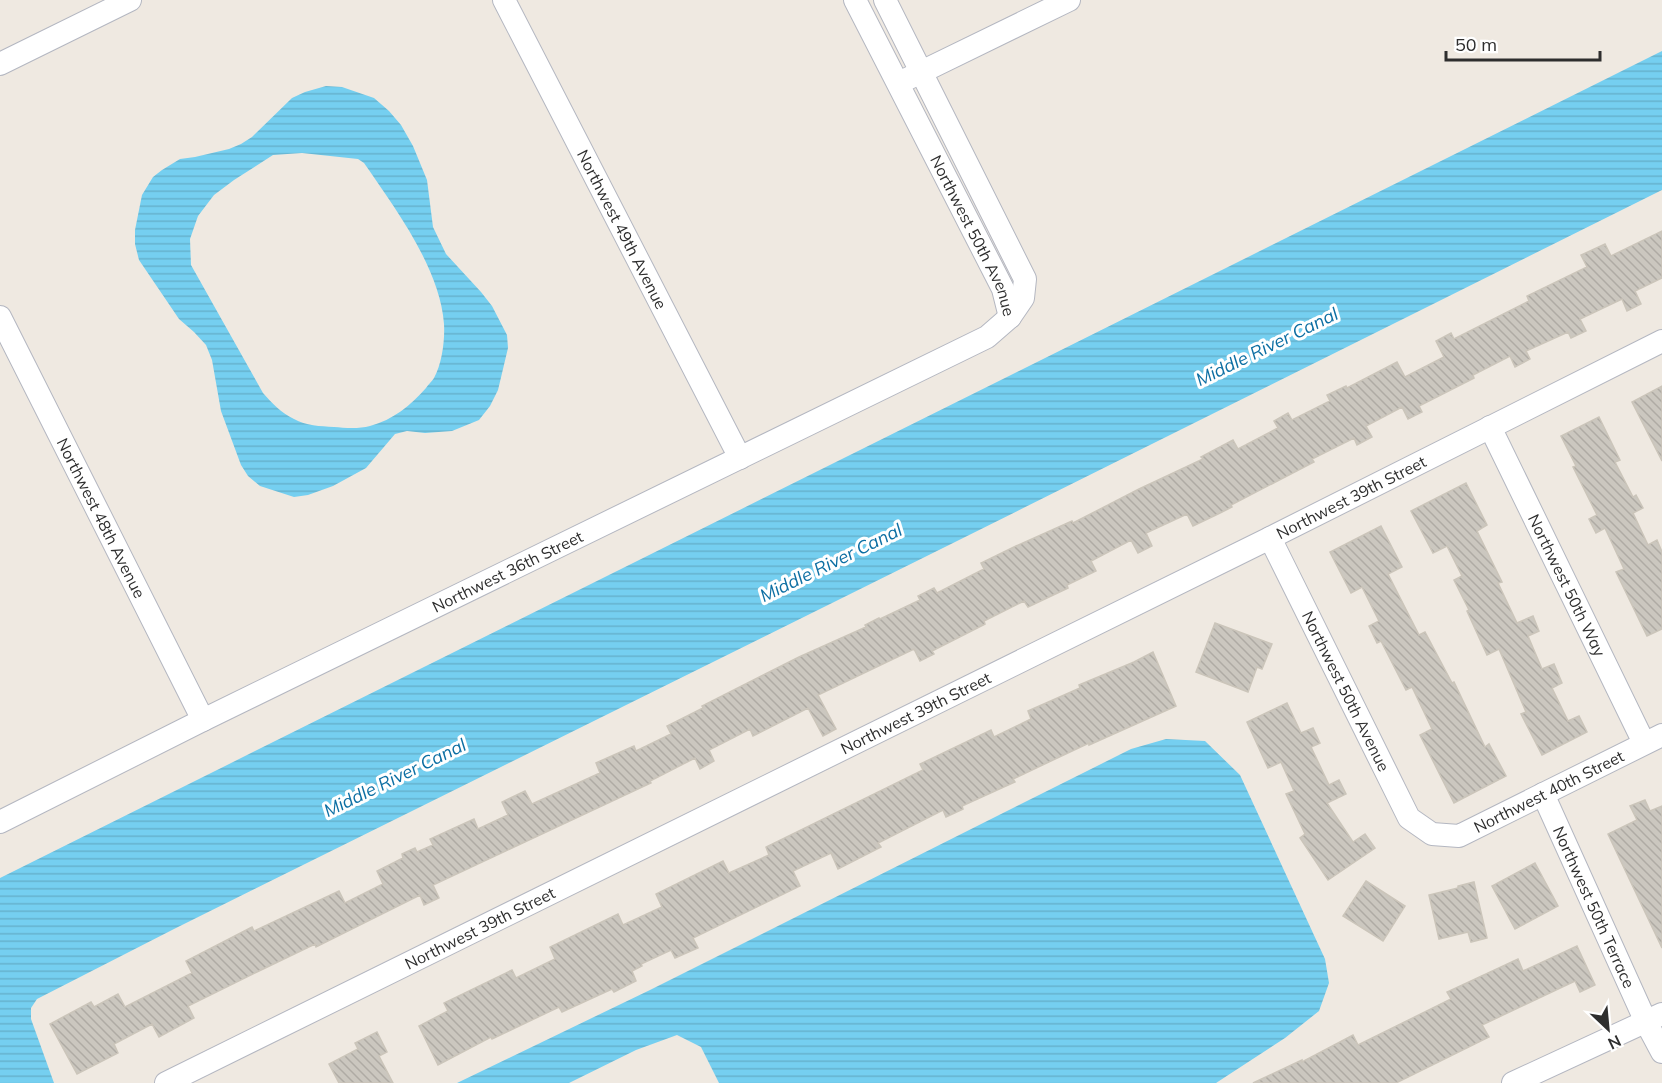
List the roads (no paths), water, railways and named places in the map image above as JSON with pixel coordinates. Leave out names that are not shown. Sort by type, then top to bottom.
[{"type":"street","points":[[0,64],[130,0]]},
{"type":"street","name":"Northwest 49th Avenue","points":[[504,0],[740,458]]},
{"type":"street","name":"Northwest 50th Avenue","points":[[855,0],[1003,289],[1010,317]]},
{"type":"street","name":"Northwest 50th Avenue","points":[[885,0],[1025,279],[1023,298],[1010,317]]},
{"type":"street","points":[[898,83],[1069,0]]},
{"type":"street","name":"Northwest 48th Avenue","points":[[0,317],[203,720]]},
{"type":"street","name":"Northwest 36th Street","points":[[0,822],[203,720],[987,337],[1010,317]]},
{"type":"street","name":"Northwest 39th Street","points":[[166,1083],[206,1074],[1662,341]]},
{"type":"street","name":"Northwest 50th Way","points":[[1490,427],[1653,739]]},
{"type":"street","name":"Northwest 50th Avenue","points":[[1270,538],[1408,818],[1432,834]]},
{"type":"street","name":"Northwest 40th Street","points":[[1432,834],[1459,836],[1653,739]]},
{"type":"street","name":"Northwest 50th Terrace","points":[[1543,794],[1654,1018],[1662,1052]]},
{"type":"street","points":[[1513,1083],[1654,1018]]},
{"type":"water","name":"Middle River Canal","points":[[1662,51],[1662,190],[37,999],[31,1008],[31,1019],[54,1083],[0,1083],[0,878]]},
{"type":"water","points":[[326,86],[342,87],[374,98],[401,125],[413,146],[427,180],[433,227],[446,254],[492,306],[507,335],[508,348],[498,390],[490,406],[479,420],[452,431],[425,433],[407,431],[395,434],[366,468],[333,486],[308,495],[294,497],[260,486],[248,476],[241,465],[221,411],[212,360],[206,345],[179,319],[139,260],[135,244],[135,230],[142,195],[153,177],[180,159],[229,149],[241,144],[252,137],[292,98]],"holes":[[[302,153],[358,159],[364,163],[389,199],[425,260],[441,303],[444,324],[442,352],[433,379],[414,400],[394,416],[361,428],[313,425],[285,414],[263,393],[191,265],[190,239],[198,216],[214,195],[273,155]]]},
{"type":"water","points":[[1166,739],[1205,741],[1240,775],[1325,959],[1329,983],[1319,1011],[1285,1038],[1216,1083],[719,1083],[701,1047],[677,1035],[636,1050],[569,1083],[457,1083],[650,990],[1131,749]]}]
